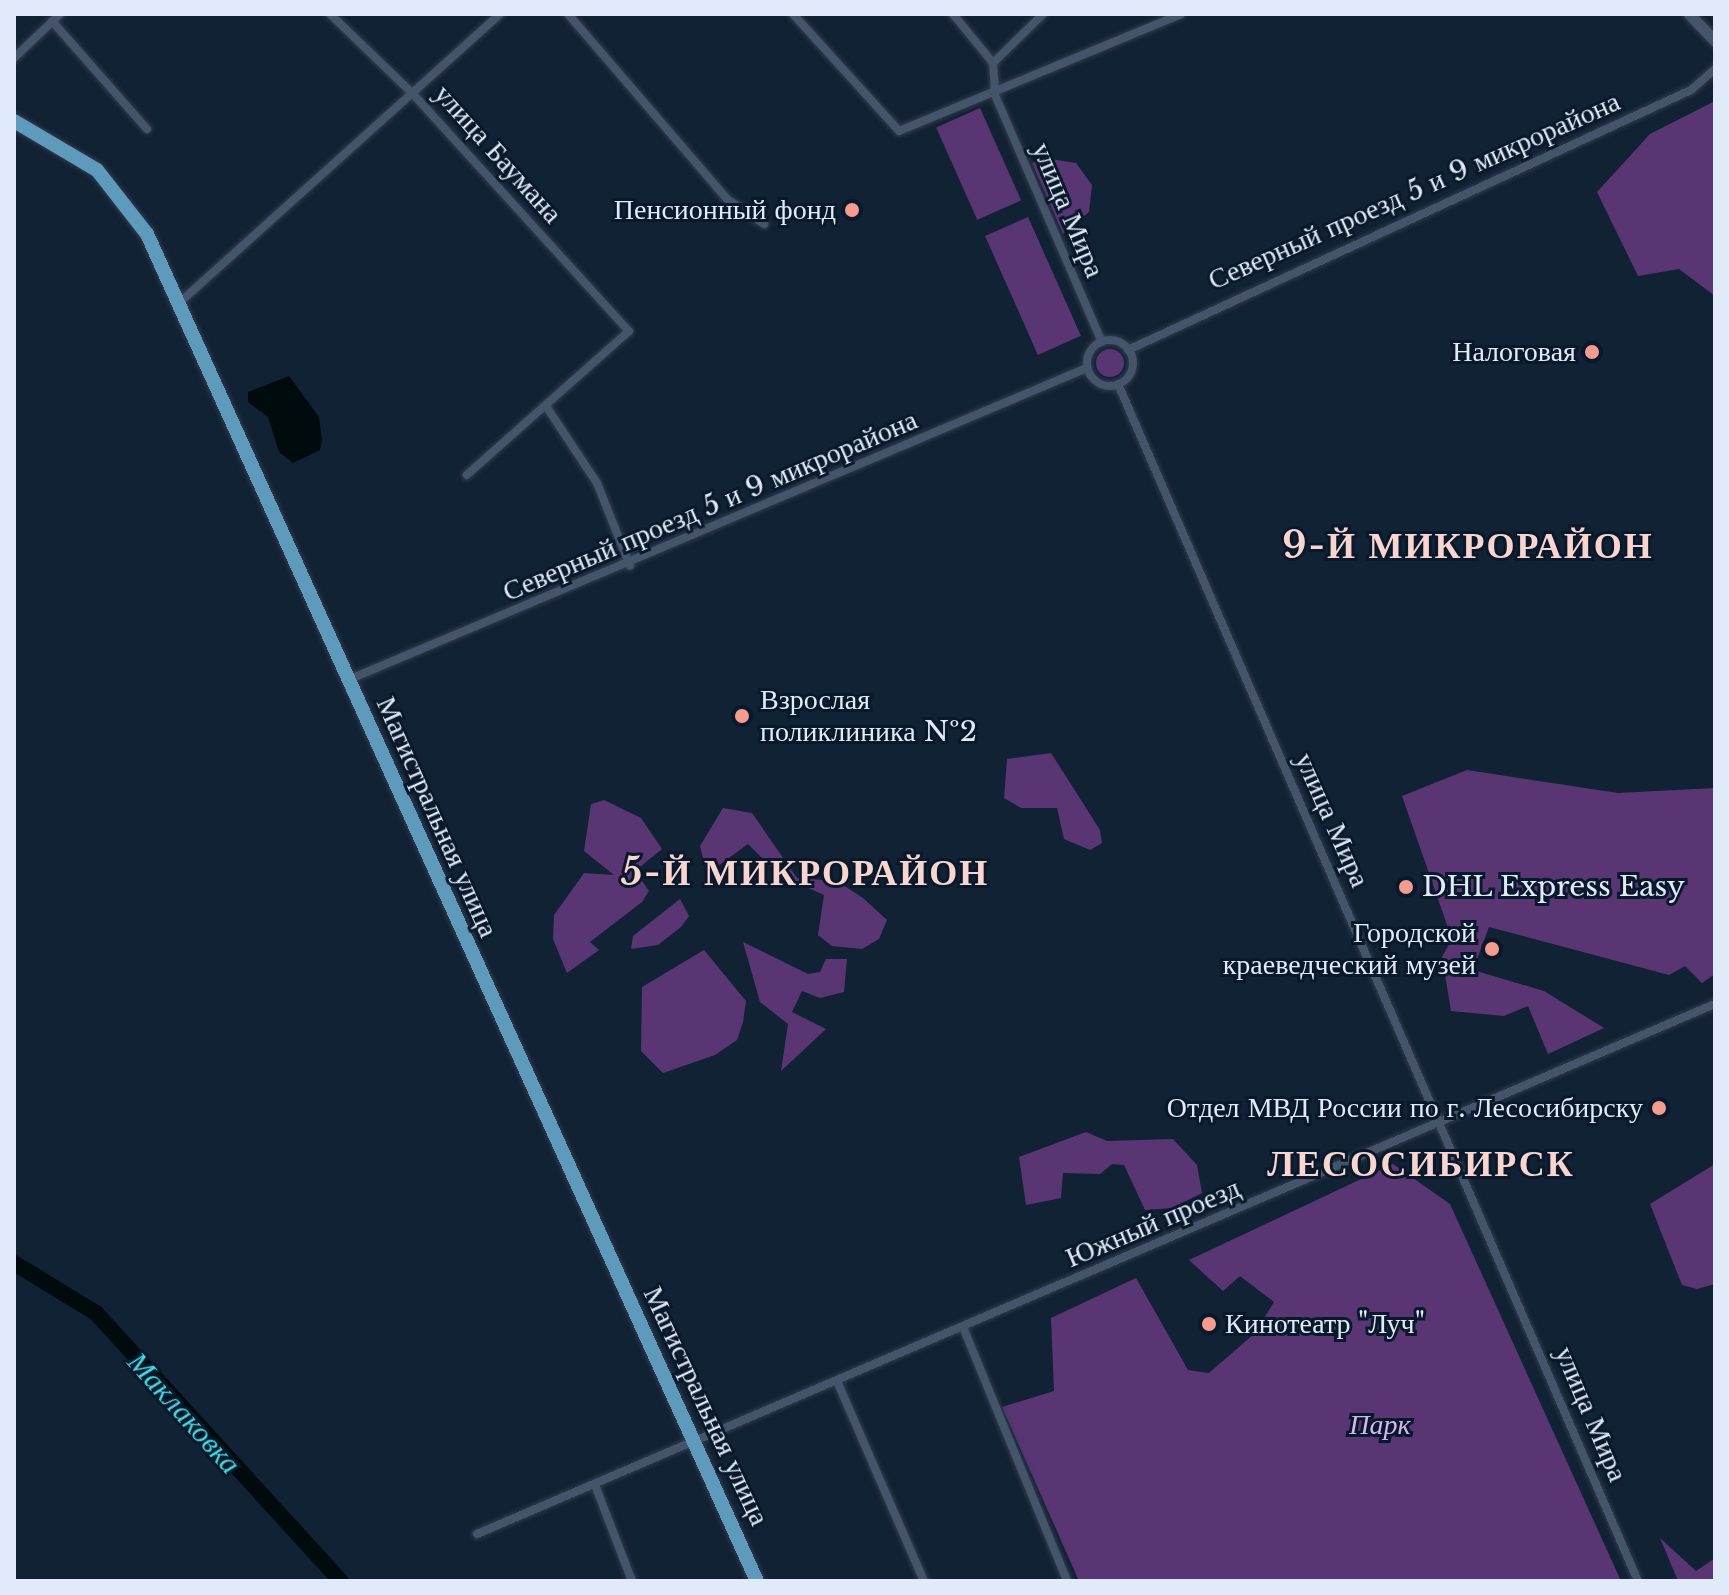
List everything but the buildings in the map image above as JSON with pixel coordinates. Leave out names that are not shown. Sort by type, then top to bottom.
[{"type":"main road","name":"Магистральная улица","points":[[14,121],[76,154],[120,194],[179,303],[757,1581]]},
{"type":"street","points":[[14,58],[60,14]]},
{"type":"street","name":"улица Баумана","points":[[330,14],[413,94],[629,331],[546,406]]},
{"type":"street","points":[[179,303],[500,14]]},
{"type":"street","points":[[568,14],[727,199],[764,224]]},
{"type":"street","points":[[793,14],[899,131],[995,95],[1181,14]]},
{"type":"street","points":[[953,14],[993,63],[1043,14]]},
{"type":"street","points":[[1689,14],[1715,41]]},
{"type":"street","points":[[52,21],[147,129]]},
{"type":"street","name":"улица Мира","points":[[993,63],[995,95],[1102,342]]},
{"type":"street","name":"Северный проезд 5 и 9 микрорайона","points":[[1128,350],[1691,90],[1715,69]]},
{"type":"street","points":[[1102,342],[1128,350],[1132,367],[1118,384],[1099,383],[1087,368],[1102,342]]},
{"type":"street","name":"Северный проезд 5 и 9 микрорайона","points":[[348,681],[630,566],[1087,368]]},
{"type":"street","name":"улица Мира","points":[[1118,384],[1442,1121],[1638,1581]]},
{"type":"street","points":[[467,475],[546,406],[597,483],[630,566]]},
{"type":"street","name":"Южный проезд","points":[[477,1534],[695,1444],[1715,1004]]},
{"type":"street","points":[[963,1327],[1067,1581]]},
{"type":"street","points":[[837,1381],[924,1581]]},
{"type":"street","points":[[595,1485],[632,1581]]},
{"type":"green space","points":[[1715,101],[1715,296],[1679,269],[1638,276],[1597,192],[1650,134]]},
{"type":"green space","points":[[980,108],[1021,200],[977,220],[936,128]]},
{"type":"green space","points":[[1044,158],[1076,163],[1092,185],[1089,212],[1063,234],[1032,163]]},
{"type":"green space","points":[[1028,217],[1081,336],[1038,355],[985,236]]},
{"type":"green space","points":[[1110,349],[1120,353],[1124,363],[1120,373],[1110,377],[1100,373],[1096,363],[1100,353]]},
{"type":"green space","points":[[1051,753],[1100,830],[1102,843],[1090,850],[1064,839],[1057,808],[1021,808],[1004,798],[1007,759]]},
{"type":"green space","points":[[1467,770],[1618,793],[1715,788],[1715,974],[1702,983],[1685,966],[1669,975],[1489,927],[1473,970],[1544,991],[1604,1028],[1548,1054],[1528,1006],[1504,1016],[1451,1011],[1442,957],[1452,939],[1402,796]]},
{"type":"green space","points":[[604,800],[641,818],[662,849],[635,871],[649,891],[642,902],[590,942],[599,950],[567,973],[553,939],[554,915],[584,873],[614,875],[584,851],[591,804]]},
{"type":"green space","points":[[723,808],[752,813],[797,878],[837,881],[863,898],[887,920],[879,939],[862,949],[832,946],[818,935],[824,895],[779,875],[748,844],[707,874],[700,846]]},
{"type":"green space","points":[[680,899],[689,916],[681,927],[658,945],[631,949],[633,936]]},
{"type":"green space","points":[[743,942],[808,974],[820,972],[826,959],[847,959],[844,992],[820,998],[802,991],[792,1012],[826,1029],[781,1071],[788,1024],[760,1002]]},
{"type":"green space","points":[[704,950],[746,1001],[737,1040],[715,1055],[663,1073],[641,1051],[642,987]]},
{"type":"green space","points":[[1086,1132],[1107,1141],[1173,1139],[1197,1165],[1202,1193],[1172,1208],[1145,1210],[1124,1165],[1112,1164],[1100,1174],[1063,1173],[1061,1198],[1026,1205],[1019,1157]]},
{"type":"green space","name":"Парк","points":[[1393,1164],[1450,1204],[1621,1581],[1079,1581],[1002,1407],[1054,1391],[1051,1318],[1136,1278],[1188,1370],[1209,1373],[1254,1334],[1274,1302],[1240,1276],[1223,1291],[1189,1260]]},
{"type":"green space","points":[[1715,1164],[1715,1284],[1697,1289],[1682,1285],[1650,1204]]},
{"type":"green space","points":[[1660,1538],[1696,1571],[1715,1558],[1715,1581],[1678,1581]]},
{"type":"shaded area","points":[[289,376],[319,417],[322,440],[320,450],[293,463],[279,452],[268,417],[248,402],[248,392]]},
{"type":"waterway","name":"Маклаковка","points":[[14,1263],[96,1313],[341,1581]]},
{"type":"place","name":"Пенсионный фонд","points":[[852,210]]},
{"type":"place","name":"Налоговая","points":[[1592,352]]},
{"type":"place","name":"Взрослая поликлиника №2","points":[[742,716]]},
{"type":"place","name":"DHL Express Easy","points":[[1406,887]]},
{"type":"place","name":"Городской краеведческий музей","points":[[1492,949]]},
{"type":"place","name":"Отдел МВД России по г. Лесосибирску","points":[[1659,1108]]},
{"type":"place","name":"Кинотеатр \"Луч\"","points":[[1209,1324]]},
{"type":"district","name":"9-Й МИКРОРАЙОН","points":[[1468,546]]},
{"type":"district","name":"5-Й МИКРОРАЙОН","points":[[805,873]]},
{"type":"district","name":"ЛЕСОСИБИРСК","points":[[1421,1164]]}]
